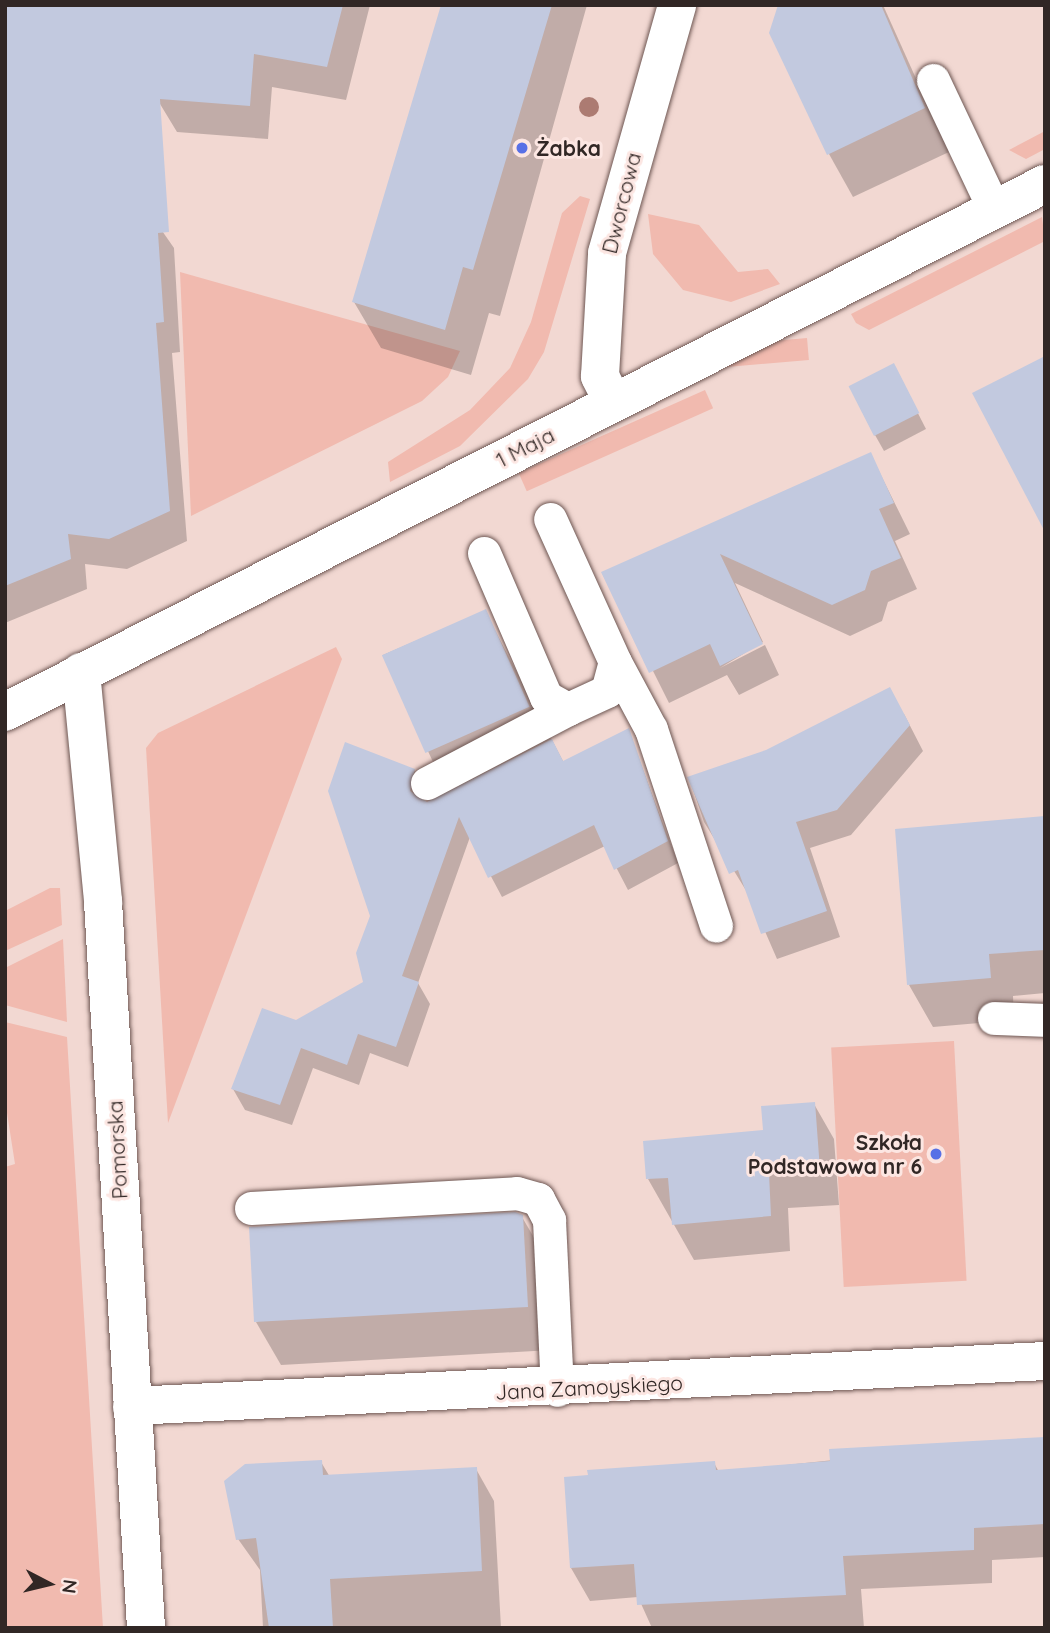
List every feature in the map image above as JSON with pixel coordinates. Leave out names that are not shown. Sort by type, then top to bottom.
[{"type":"street","name":"Dworcowa","points":[[613,402],[600,376],[607,253],[677,5]]},
{"type":"street","name":"1 Maja","points":[[5,712],[1045,184]]},
{"type":"street","name":"Pomorska","points":[[81,672],[103,902],[146,1628]]},
{"type":"street","name":"Jana Zamoyskiego","points":[[132,1405],[557,1390],[1045,1361]]},
{"type":"lane","points":[[933,80],[994,209]]},
{"type":"lane","points":[[550,519],[615,662],[650,729],[716,926]]},
{"type":"lane","points":[[484,553],[546,697],[568,709]]},
{"type":"lane","points":[[427,783],[607,691],[615,662]]},
{"type":"lane","points":[[994,1018],[1045,1020]]},
{"type":"lane","points":[[251,1208],[517,1192],[538,1199],[549,1220],[557,1390]]},
{"type":"shaded area","points":[[1045,131],[1045,149],[1026,159],[1009,150]]},
{"type":"shaded area","points":[[580,196],[590,199],[544,352],[528,379],[460,446],[390,482],[388,462],[470,410],[510,368],[531,322],[562,213]]},
{"type":"shaded area","points":[[648,214],[699,225],[738,272],[768,269],[780,284],[731,302],[683,290],[653,254]]},
{"type":"shaded area","points":[[1042,217],[1045,241],[869,330],[856,323],[851,314]]},
{"type":"shaded area","points":[[180,272],[460,351],[448,377],[422,401],[191,516]]},
{"type":"shaded area","points":[[807,338],[809,360],[721,368],[719,346]]},
{"type":"shaded area","points":[[705,390],[713,408],[527,491],[519,473]]},
{"type":"shaded area","points":[[336,647],[342,659],[168,1123],[146,748],[158,733]]},
{"type":"shaded area","points":[[50,888],[60,888],[62,925],[5,951],[5,911]]},
{"type":"shaded area","points":[[63,939],[67,1022],[5,1005],[5,968]]},
{"type":"shaded area","points":[[5,1022],[67,1037],[103,1628],[5,1628],[5,1167],[15,1164],[5,1100]]},
{"type":"shaded area","points":[[954,1041],[967,1281],[844,1287],[831,1047]]},
{"type":"building","points":[[5,5],[343,5],[327,67],[254,54],[250,106],[160,99],[169,232],[158,233],[164,322],[156,323],[170,511],[109,539],[68,534],[71,559],[5,586]]},
{"type":"building","points":[[441,5],[552,5],[473,270],[463,267],[445,330],[352,302]]},
{"type":"building","points":[[778,5],[881,5],[925,108],[827,155],[769,33]]},
{"type":"building","points":[[1045,356],[1045,532],[972,393]]},
{"type":"building","points":[[894,363],[919,413],[874,436],[849,386]]},
{"type":"building","points":[[871,452],[894,503],[879,509],[901,558],[871,571],[865,590],[832,605],[720,554],[763,644],[720,666],[710,644],[649,673],[601,572]]},
{"type":"building","points":[[486,609],[530,707],[425,753],[382,655]]},
{"type":"building","points":[[890,687],[910,725],[837,810],[796,822],[827,911],[761,934],[738,870],[729,874],[687,777],[766,750]]},
{"type":"building","points":[[629,728],[668,841],[614,870],[594,825],[488,878],[459,817],[402,976],[419,982],[396,1047],[358,1034],[347,1065],[301,1048],[280,1105],[231,1089],[262,1008],[296,1020],[363,982],[356,953],[370,916],[328,791],[345,742],[415,769],[410,791],[427,802],[552,739],[563,761]]},
{"type":"building","points":[[1045,816],[1045,950],[989,954],[991,978],[907,985],[895,829]]},
{"type":"building","points":[[815,1102],[820,1170],[769,1173],[771,1216],[672,1225],[668,1178],[646,1179],[643,1141],[763,1130],[761,1106]]},
{"type":"building","points":[[515,1212],[523,1215],[528,1307],[254,1322],[249,1227]]},
{"type":"building","points":[[1045,1437],[1045,1524],[974,1528],[974,1550],[843,1556],[846,1595],[637,1605],[634,1564],[570,1568],[564,1477],[588,1475],[587,1470],[715,1461],[716,1470],[830,1461],[829,1449]]},
{"type":"building","points":[[322,1460],[323,1475],[477,1467],[482,1571],[330,1579],[333,1628],[269,1628],[256,1538],[236,1540],[224,1481],[245,1464]]},
{"type":"place","name":"Żabka","points":[[522,148]]},
{"type":"place","name":"Szkoła Podstawowa nr 6","points":[[936,1154]]}]
